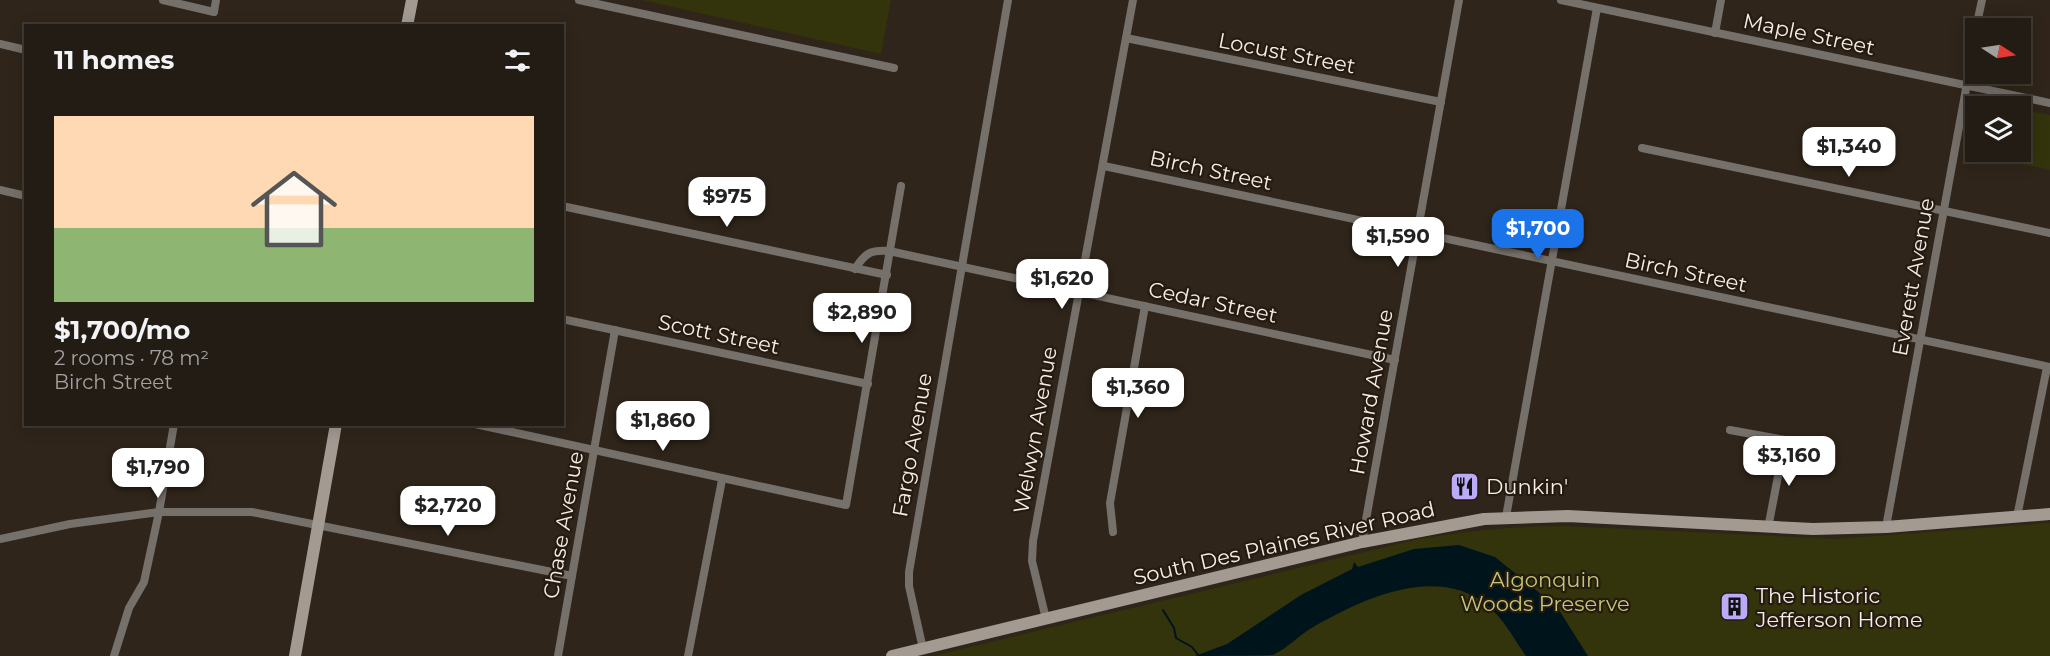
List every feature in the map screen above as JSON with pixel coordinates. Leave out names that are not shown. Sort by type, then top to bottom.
[{"type":"main road","points":[[407,24],[411,0]]},
{"type":"main road","points":[[295,656],[336,426]]},
{"type":"main road","name":"South Des Plaines River Road","points":[[892,656],[1362,542],[1506,517],[1568,516],[1768,528],[1886,527],[2050,514]]},
{"type":"street","points":[[163,0],[214,12],[216,0]]},
{"type":"street","points":[[579,0],[894,68]]},
{"type":"street","name":"Fargo Avenue","points":[[923,649],[909,586],[909,572],[1008,0]]},
{"type":"street","name":"Welwyn Avenue","points":[[1046,619],[1032,561],[1033,541],[1133,0]]},
{"type":"street","name":"Howard Avenue","points":[[1362,542],[1459,0]]},
{"type":"street","name":"Maple Street","points":[[1561,0],[2050,103]]},
{"type":"street","points":[[1715,33],[1721,0]]},
{"type":"street","points":[[1978,18],[1982,0]]},
{"type":"street","points":[[1506,517],[1551,261],[1592,5]]},
{"type":"street","name":"Locust Street","points":[[1126,39],[1441,102]]},
{"type":"street","points":[[0,44],[24,50]]},
{"type":"street","name":"Everett Avenue","points":[[1886,527],[1966,86]]},
{"type":"street","points":[[1642,148],[2050,233]]},
{"type":"street","name":"Birch Street","points":[[1104,166],[2049,367]]},
{"type":"street","points":[[484,426],[722,480],[846,505],[901,186]]},
{"type":"street","points":[[0,190],[24,196]]},
{"type":"street","points":[[564,206],[887,275]]},
{"type":"street","name":"Cedar Street","points":[[855,269],[863,256],[872,250],[889,251],[1395,360]]},
{"type":"street","points":[[1113,532],[1110,503],[1145,306]]},
{"type":"street","name":"Scott Street","points":[[564,319],[868,384]]},
{"type":"street","name":"Chase Avenue","points":[[558,656],[615,330]]},
{"type":"street","points":[[2017,517],[2049,367]]},
{"type":"street","points":[[114,656],[129,608],[144,582],[174,426]]},
{"type":"street","points":[[1730,430],[1785,440],[1768,528]]},
{"type":"street","points":[[688,656],[722,480]]},
{"type":"street","points":[[0,539],[70,524],[159,512],[252,512],[572,576]]},
{"type":"green space","points":[[642,0],[891,0],[881,54]]},
{"type":"green space","points":[[2031,111],[2050,115],[2050,170],[2013,162],[2031,162]]},
{"type":"green space","name":"Algonquin Woods Preserve","points":[[2050,523],[2050,656],[933,656],[1419,539],[1473,531],[1564,526],[1836,539]]},
{"type":"water","points":[[1459,545],[1495,557],[1557,607],[1588,656],[1526,656],[1503,622],[1487,605],[1467,593],[1446,587],[1423,587],[1400,590],[1355,606],[1310,629],[1273,655],[1195,656],[1227,644],[1301,595],[1352,569],[1354,562],[1358,567],[1414,549]]},
{"type":"waterway","points":[[1163,610],[1174,628],[1176,638],[1192,647],[1199,656]]},
{"type":"place","name":"Dunkin'","points":[[1465,486]]},
{"type":"place","name":"The Historic Jefferson Home","points":[[1735,607]]}]
